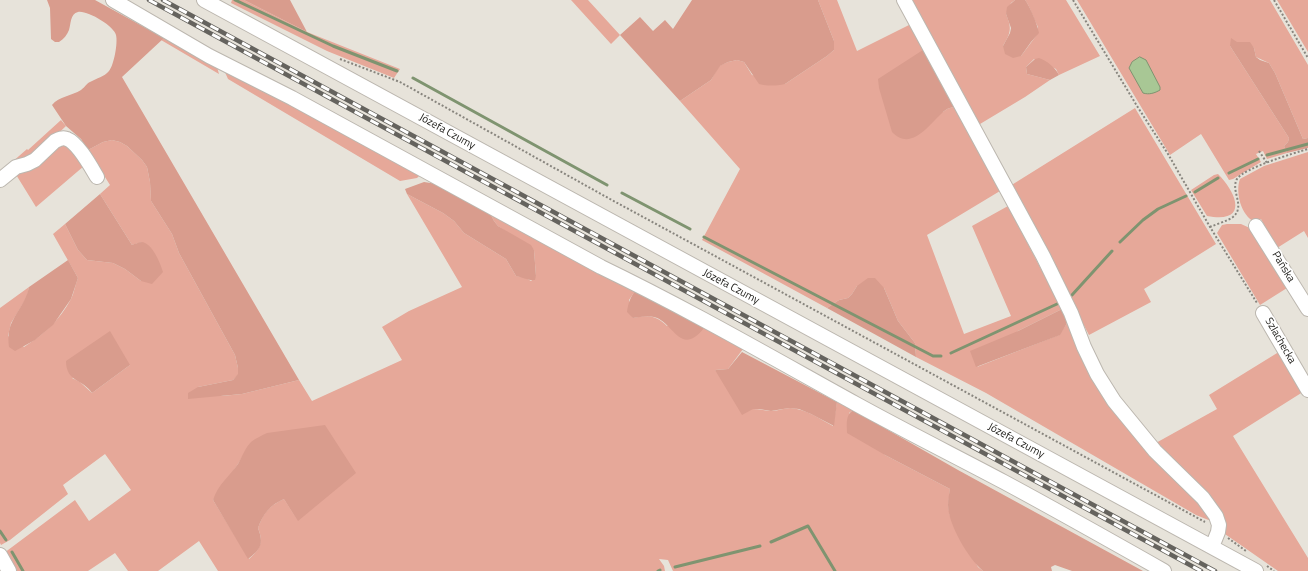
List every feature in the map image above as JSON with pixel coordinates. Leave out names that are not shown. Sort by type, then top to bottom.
[{"type":"street","points":[[113,0],[209,56],[347,127],[601,267],[643,287],[949,454],[1004,482],[1164,571]]},
{"type":"street","points":[[904,0],[1043,256],[1071,313],[1084,347],[1097,374],[1114,401],[1155,451],[1210,506],[1216,516],[1218,532],[1212,547]]},
{"type":"street","name":"Józefa Czumy","points":[[205,1],[1212,547],[1259,567]]},
{"type":"street","points":[[0,180],[16,166],[27,164],[35,160],[59,139],[64,138],[76,145],[97,177]]},
{"type":"street","name":"Pańska","points":[[1256,226],[1308,309]]},
{"type":"street","name":"Szlachecka","points":[[1263,313],[1308,390]]},
{"type":"street","points":[[0,555],[10,571]]},
{"type":"path","points":[[1073,0],[1168,154],[1210,227],[1263,313]]},
{"type":"path","points":[[1274,0],[1308,58]]},
{"type":"path","points":[[334,56],[400,82],[603,195],[1209,525],[1249,553]]},
{"type":"path","points":[[1210,227],[1233,217],[1237,211],[1239,200],[1235,188],[1238,178],[1244,173],[1267,163],[1308,149]]},
{"type":"path","points":[[1259,151],[1267,163]]},
{"type":"path","points":[[1259,567],[1274,571]]},
{"type":"shaded area","points":[[47,0],[95,0],[164,38],[122,77],[299,380],[242,394],[188,399],[188,393],[198,387],[233,380],[238,374],[235,355],[179,253],[172,234],[151,201],[150,182],[147,167],[142,160],[127,146],[112,140],[103,142],[88,150],[81,139],[66,126],[52,105],[58,100],[81,90],[89,83],[103,76],[109,71],[114,59],[116,35],[110,27],[100,19],[87,13],[78,12],[72,17],[69,30],[65,37],[59,42],[55,42],[51,39],[50,8]]},
{"type":"shaded area","points":[[232,0],[244,0],[307,32],[400,69],[394,78],[327,51],[231,3]]},
{"type":"shaded area","points":[[244,0],[290,0],[307,32]]},
{"type":"shaded area","points":[[571,0],[588,0],[620,35],[611,44]]},
{"type":"shaded area","points":[[692,0],[818,0],[834,41],[834,50],[785,84],[778,85],[759,84],[744,62],[737,60],[728,62],[720,66],[711,80],[680,101],[620,35],[640,17],[653,31],[665,20],[673,29]]},
{"type":"shaded area","points":[[818,0],[837,0],[857,51],[913,23],[926,48],[943,112],[956,106],[1000,191],[927,235],[964,334],[1011,316],[972,226],[1008,206],[1062,309],[1018,331],[977,367],[1059,335],[1068,319],[1106,400],[1114,413],[1145,447],[1205,506],[1211,521],[1196,515],[986,393],[916,357],[915,343],[898,321],[884,288],[857,286],[848,298],[839,300],[827,308],[702,240],[740,169],[680,101],[711,80],[719,66],[728,62],[737,60],[744,62],[752,75],[785,84],[827,56],[834,50],[834,41]]},
{"type":"shaded area","points":[[912,0],[1015,0],[1011,3],[1006,14],[1010,30],[1003,46],[1021,56],[1036,36],[1038,27],[1025,0],[1066,0],[1100,56],[1059,75],[1056,69],[1034,59],[1026,67],[1027,74],[1050,80],[980,124],[974,117]]},
{"type":"shaded area","points":[[1015,0],[1025,0],[1034,16],[1039,33],[1021,56],[1013,58],[1005,54],[1003,46],[1011,28],[1006,14],[1007,7]]},
{"type":"shaded area","points":[[1077,0],[1270,0],[1308,65],[1308,138],[1303,139],[1275,73],[1269,63],[1256,57],[1254,48],[1240,42],[1230,46],[1289,138],[1288,142],[1284,146],[1287,153],[1267,159],[1263,151],[1256,154],[1261,162],[1229,180],[1201,134],[1170,155]]},
{"type":"shaded area","points":[[1277,0],[1308,0],[1308,52]]},
{"type":"shaded area","points":[[164,38],[217,67],[219,74],[161,40]]},
{"type":"shaded area","points":[[1231,38],[1237,42],[1250,42],[1254,48],[1256,57],[1269,63],[1275,73],[1303,139],[1308,138],[1308,148],[1287,153],[1284,146],[1288,142],[1289,138],[1230,46]]},
{"type":"shaded area","points":[[926,48],[956,106],[947,109],[926,129],[913,138],[906,139],[899,137],[892,132],[879,88],[878,79]]},
{"type":"shaded area","points":[[1140,57],[1146,60],[1160,87],[1160,90],[1147,94],[1143,93],[1129,68],[1132,62]]},
{"type":"shaded area","points":[[1039,58],[1055,69],[1059,75],[1050,80],[1027,74],[1026,67],[1035,59]]},
{"type":"shaded area","points":[[224,70],[422,173],[417,178],[400,181],[228,79]]},
{"type":"shaded area","points":[[1135,108],[1216,244],[1144,289],[1151,302],[1089,335],[1010,186]]},
{"type":"shaded area","points":[[61,120],[66,126],[44,147],[3,170],[27,149],[28,150]]},
{"type":"shaded area","points":[[112,140],[120,142],[127,146],[142,160],[147,167],[150,182],[151,201],[172,234],[179,253],[235,355],[238,375],[233,380],[198,387],[222,396],[242,394],[299,380],[312,401],[402,360],[382,327],[409,311],[462,287],[407,194],[443,213],[454,221],[464,233],[506,259],[516,276],[524,277],[531,281],[536,276],[534,250],[498,226],[489,211],[635,291],[629,300],[633,318],[643,316],[652,317],[663,322],[667,326],[704,328],[746,345],[728,369],[715,370],[753,409],[776,411],[790,408],[802,410],[833,426],[837,402],[853,410],[849,413],[885,455],[950,489],[948,506],[950,516],[978,567],[983,571],[673,571],[668,560],[659,559],[664,566],[665,571],[218,571],[199,541],[158,571],[128,571],[115,553],[88,571],[15,571],[4,553],[75,500],[89,521],[131,490],[105,454],[63,485],[68,494],[10,540],[1,545],[0,543],[0,308],[29,287],[27,297],[11,323],[8,336],[24,347],[44,332],[62,314],[71,299],[78,278],[53,234],[65,224],[78,250],[87,260],[113,263],[125,269],[141,281],[142,242],[132,245],[100,194],[110,185],[88,150],[103,142]],"holes":[[[130,365],[92,393],[80,382],[72,378]],[[250,444],[298,521],[284,499],[274,504],[262,518],[258,528],[261,542],[256,552],[249,559],[213,500]]]},
{"type":"shaded area","points":[[60,145],[65,145],[75,151],[84,166],[36,207],[15,173]]},
{"type":"shaded area","points":[[1308,152],[1308,238],[1304,231],[1277,248],[1261,219],[1255,222],[1246,215],[1240,203],[1239,197],[1238,190],[1240,179],[1264,166]]},
{"type":"shaded area","points":[[1218,174],[1225,182],[1234,198],[1234,211],[1229,215],[1220,217],[1207,216],[1191,190]]},
{"type":"shaded area","points":[[424,182],[437,184],[489,211],[498,226],[531,245],[534,250],[535,280],[516,276],[506,259],[464,233],[454,221],[443,213],[407,194],[405,189]]},
{"type":"shaded area","points":[[100,194],[132,245],[141,242],[146,243],[156,254],[163,272],[152,284],[141,281],[125,269],[113,263],[87,260],[78,250],[65,224]]},
{"type":"shaded area","points":[[1241,224],[1252,229],[1287,288],[1260,305],[1217,233],[1222,225]]},
{"type":"shaded area","points":[[68,260],[78,278],[71,299],[53,325],[35,340],[15,351],[9,347],[8,338],[10,328],[14,317],[26,297],[29,287]]},
{"type":"shaded area","points":[[868,278],[875,278],[884,288],[898,321],[915,343],[916,357],[827,308],[839,300],[848,298],[857,286]]},
{"type":"shaded area","points":[[635,291],[704,328],[696,336],[689,340],[683,339],[661,320],[652,316],[633,318],[627,312],[628,306]]},
{"type":"shaded area","points":[[1062,309],[1068,319],[1060,335],[976,367],[970,351],[1018,331]]},
{"type":"shaded area","points":[[110,331],[130,365],[92,393],[88,388],[72,377],[67,368],[66,361]]},
{"type":"shaded area","points":[[1282,350],[1306,390],[1233,436],[1308,558],[1308,571],[1278,571],[1222,532],[1154,444],[1217,409],[1209,395]]},
{"type":"shaded area","points":[[742,352],[837,402],[834,426],[799,409],[789,408],[771,411],[753,409],[742,415],[715,370],[728,369]]},
{"type":"shaded area","points":[[853,410],[958,470],[1143,571],[1072,571],[1055,565],[1051,567],[1052,571],[983,571],[965,549],[951,522],[948,505],[950,489],[847,433],[848,418],[850,412]]},
{"type":"shaded area","points":[[325,425],[356,473],[298,521],[284,499],[271,507],[262,518],[258,528],[261,538],[260,546],[248,559],[213,500],[215,494],[238,464],[249,444],[255,439],[267,433]]},
{"type":"waterway","points":[[235,0],[333,46],[397,71]]},
{"type":"waterway","points":[[413,78],[607,185]]},
{"type":"waterway","points":[[1267,155],[1308,144]]},
{"type":"waterway","points":[[1229,173],[1258,159]]},
{"type":"waterway","points":[[1195,192],[1218,178]]},
{"type":"waterway","points":[[622,193],[690,229]]},
{"type":"waterway","points":[[1120,242],[1143,220],[1158,209],[1186,196]]},
{"type":"waterway","points":[[704,237],[933,356],[941,356]]},
{"type":"waterway","points":[[1072,295],[1112,251]]},
{"type":"waterway","points":[[951,353],[1057,304]]},
{"type":"waterway","points":[[771,542],[808,526],[835,571]]},
{"type":"waterway","points":[[0,531],[6,540]]},
{"type":"waterway","points":[[675,567],[760,546]]},
{"type":"waterway","points":[[12,552],[23,571]]},
{"type":"railway","points":[[149,0],[1201,571]]},
{"type":"railway","points":[[163,0],[1215,571]]}]
